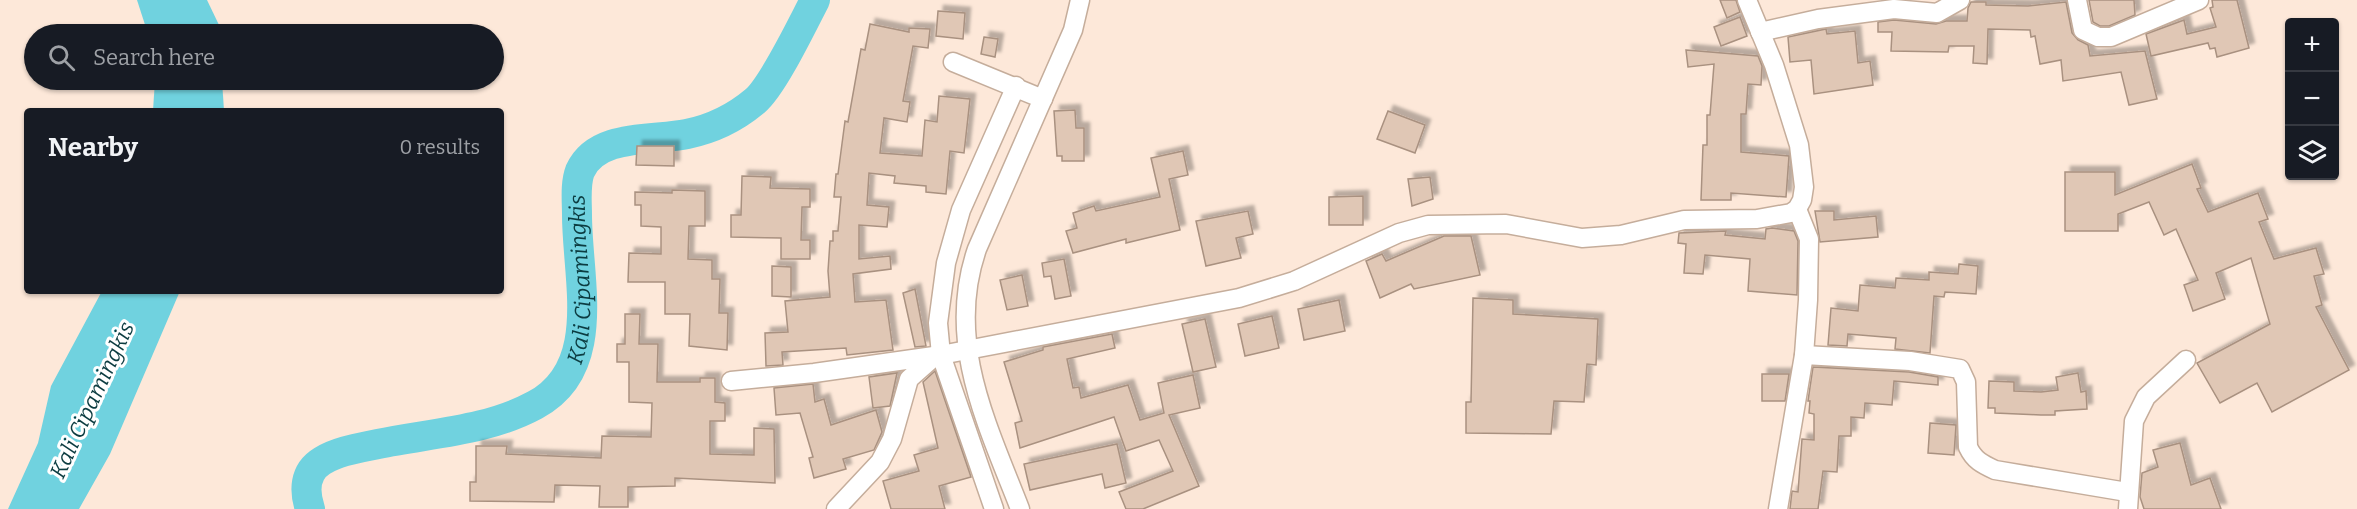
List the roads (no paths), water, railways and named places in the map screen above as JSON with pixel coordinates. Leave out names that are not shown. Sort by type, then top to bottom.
[{"type":"street","points":[[1020,509],[979,399],[967,350],[964,306],[968,274],[1073,30],[1080,0]]},
{"type":"street","points":[[1747,0],[1799,145],[1804,187],[1797,209],[1807,232],[1810,253],[1804,355],[1778,509]]},
{"type":"street","points":[[1760,32],[1818,19],[1894,9],[1937,13],[1951,8],[1960,0]]},
{"type":"street","points":[[2077,0],[2084,30],[2098,36],[2111,37],[2199,0]]},
{"type":"street","points":[[953,62],[1043,99]]},
{"type":"street","points":[[994,509],[938,356],[939,298],[961,210],[1016,87]]},
{"type":"street","points":[[731,381],[802,375],[938,356],[1239,298],[1294,280],[1399,233],[1428,225],[1506,224],[1557,236],[1603,237],[1684,220],[1757,219],[1777,217],[1797,209]]},
{"type":"street","points":[[961,210],[989,222]]},
{"type":"street","points":[[1804,355],[1910,361],[1960,369],[1966,382],[1968,447],[1972,456],[1979,462],[1995,470],[2127,501],[2133,421],[2146,397],[2186,360]]},
{"type":"street","points":[[836,509],[880,462],[892,440],[909,379],[938,356]]},
{"type":"street","points":[[971,442],[992,439]]},
{"type":"water","points":[[137,0],[207,0],[219,24],[145,24]]},
{"type":"water","points":[[154,90],[223,90],[224,108],[153,108]]},
{"type":"water","points":[[100,294],[179,294],[110,454],[79,509],[8,509],[38,443],[51,386]]},
{"type":"waterway","name":"Kali Cipamingkis","points":[[310,509],[306,489],[309,476],[316,465],[328,458],[356,448],[498,421],[535,405],[557,389],[571,369],[579,345],[582,320],[577,198],[577,181],[580,171],[588,159],[599,150],[613,144],[696,132],[723,122],[748,107],[770,82],[815,0]]}]
